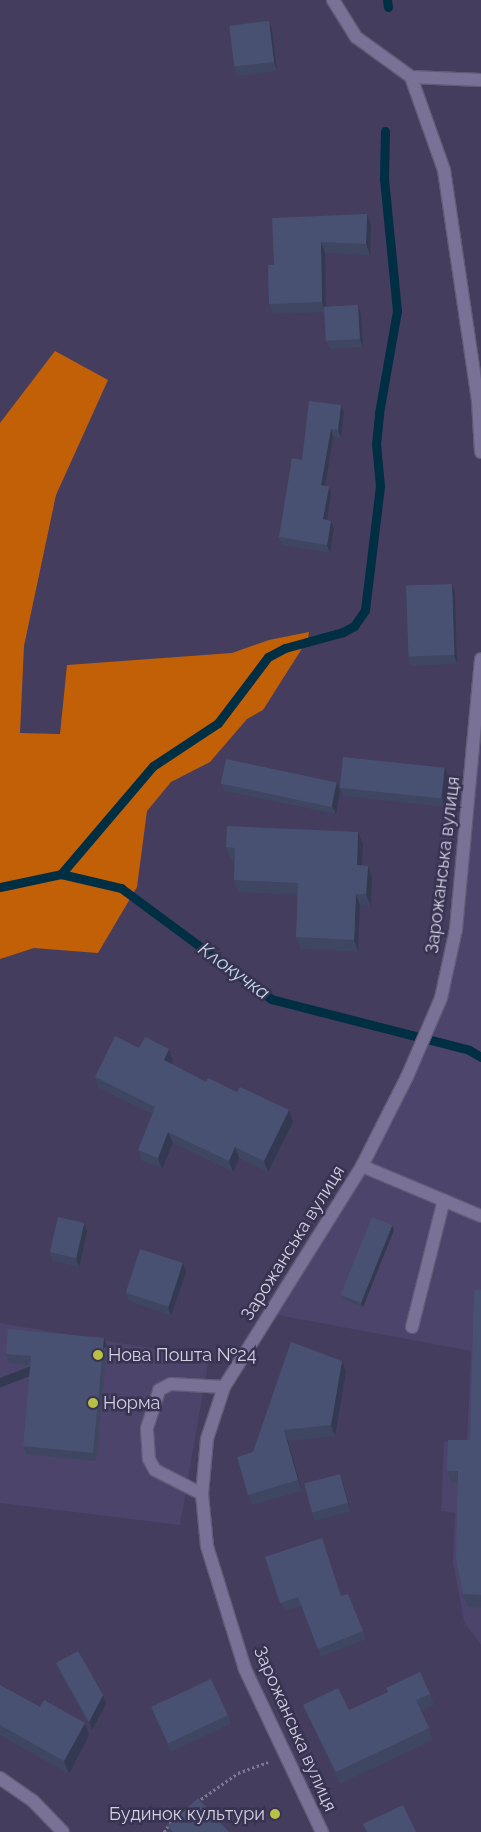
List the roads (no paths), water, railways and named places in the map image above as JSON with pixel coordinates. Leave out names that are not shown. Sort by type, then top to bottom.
[{"type":"street","points":[[333,0],[356,36],[412,77],[481,80]]},
{"type":"street","points":[[412,77],[444,170],[478,402],[481,452]]},
{"type":"street","name":"Зарожанська вулиця","points":[[322,1832],[246,1669],[207,1546],[202,1494],[207,1439],[224,1387],[362,1166],[407,1077],[441,998],[456,929],[481,659]]},
{"type":"street","points":[[362,1166],[481,1216]]},
{"type":"street","points":[[412,1328],[444,1200]]},
{"type":"street","points":[[202,1494],[155,1470],[149,1459],[147,1428],[159,1390],[171,1384],[224,1387]]},
{"type":"street","points":[[0,1778],[33,1801],[63,1832]]},
{"type":"waterway","points":[[387,0],[388,7]]},
{"type":"waterway","points":[[61,874],[153,766],[218,723],[268,657],[285,648],[343,632],[354,626],[365,610],[380,486],[376,444],[379,413],[397,311],[384,179],[385,131]]},
{"type":"waterway","name":"Клокучка","points":[[0,887],[61,874],[121,888],[271,999],[469,1050],[481,1057]]},
{"type":"place","name":"Нова Пошта №24","points":[[98,1355]]},
{"type":"place","name":"Норма","points":[[93,1403]]},
{"type":"place","name":"Будинок культури","points":[[275,1814]]}]
